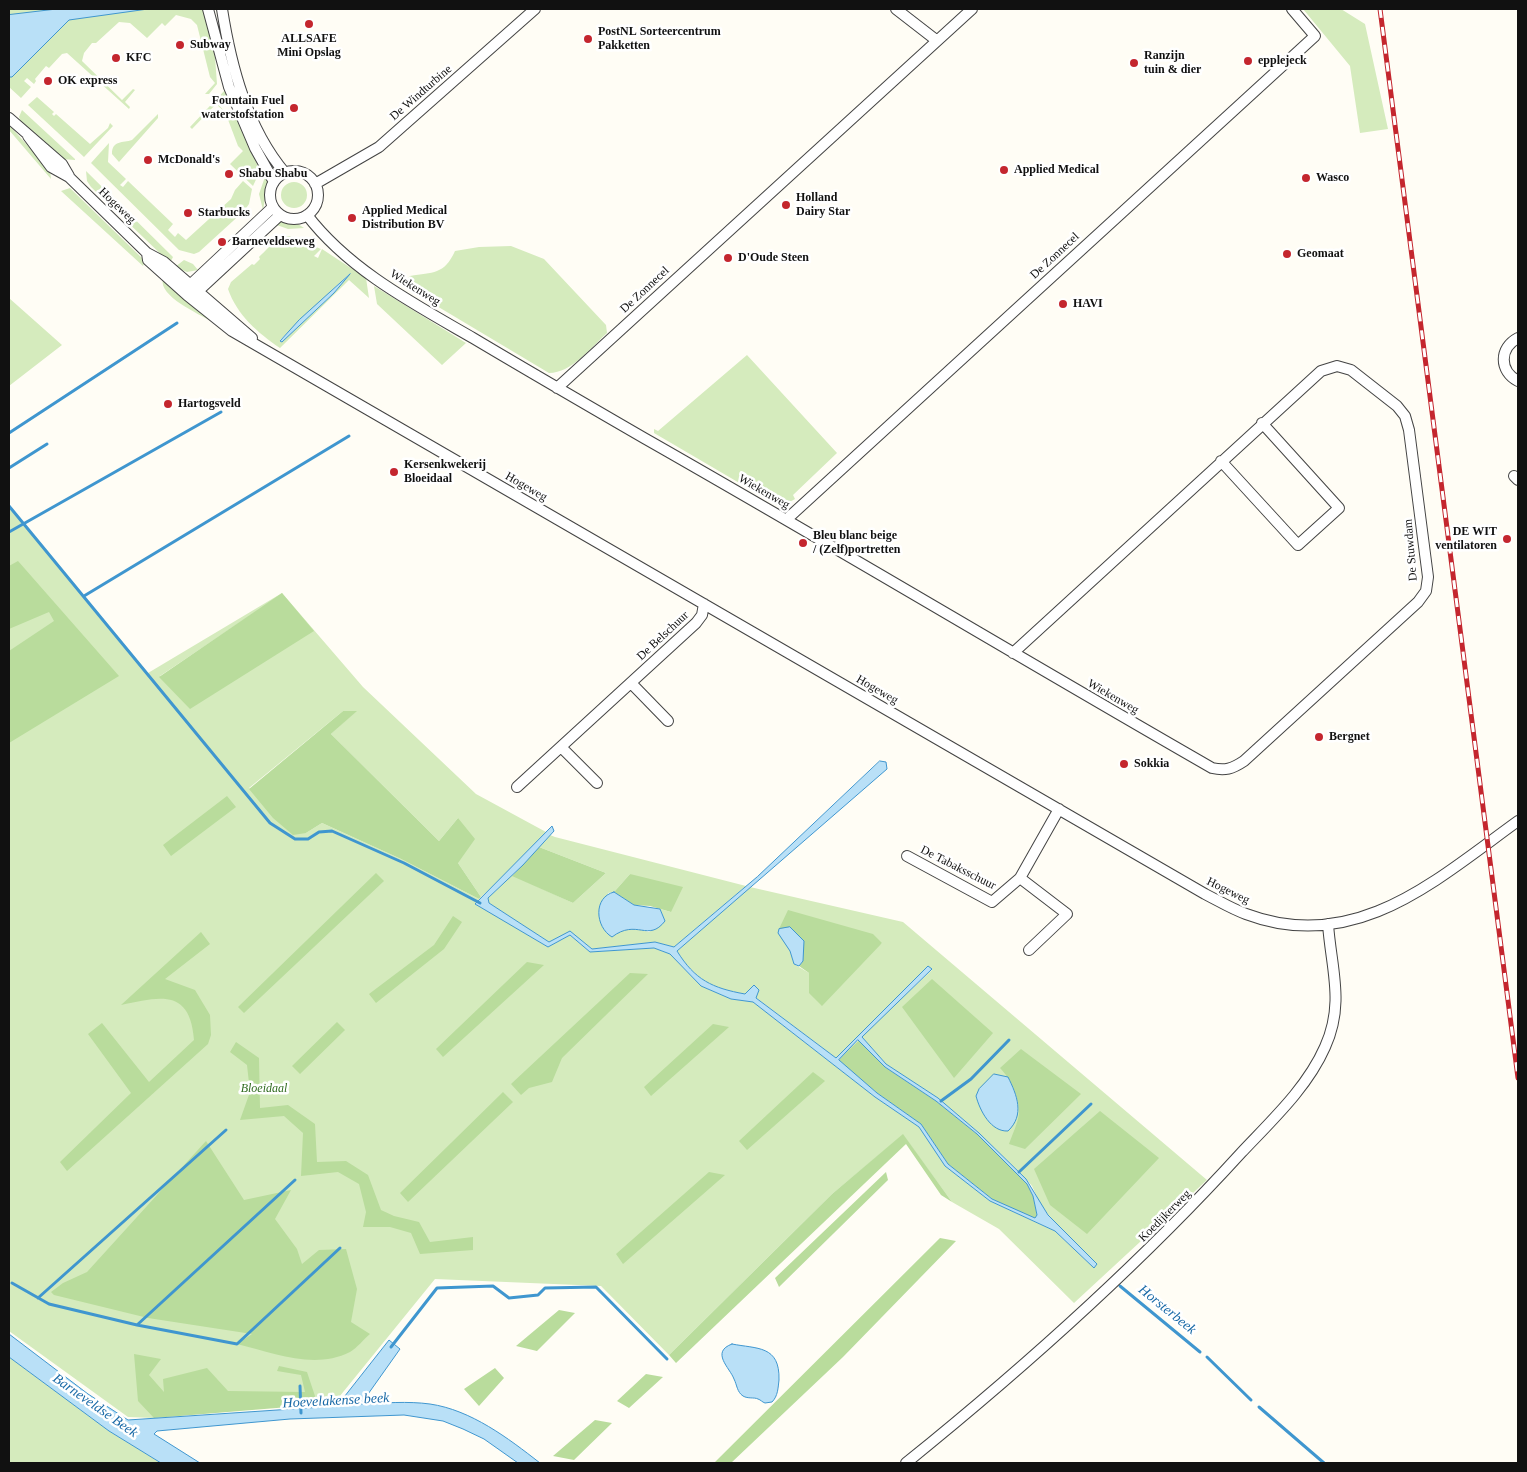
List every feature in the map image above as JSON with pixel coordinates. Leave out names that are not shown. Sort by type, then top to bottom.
[{"type":"street","points":[[208,9],[230,87],[255,148],[274,182]]},
{"type":"street","points":[[222,9],[232,59],[254,126],[260,138],[285,173]]},
{"type":"street","name":"De Windturbine","points":[[315,184],[379,147],[535,9]]},
{"type":"street","points":[[896,9],[936,40]]},
{"type":"street","name":"De Zonnecel","points":[[557,388],[972,9]]},
{"type":"street","name":"De Zonnecel","points":[[787,519],[1315,36],[1292,9]]},
{"type":"street","name":"Hogeweg","points":[[9,118],[62,164],[69,177],[147,253],[164,262],[232,331],[1198,890],[1246,914],[1297,925],[1328,924],[1370,916],[1393,906],[1518,821]]},
{"type":"street","points":[[285,173],[302,173],[315,184],[318,198],[316,204],[307,215],[291,219],[280,215],[273,207],[270,197],[274,182],[285,173]]},
{"type":"street","points":[[192,291],[273,207]]},
{"type":"street","points":[[192,291],[280,215]]},
{"type":"street","name":"Wiekenweg","points":[[307,215],[323,236],[344,255],[390,288],[557,388],[787,519],[1013,654],[1212,768],[1223,770]]},
{"type":"street","points":[[1518,338],[1506,350],[1504,362],[1507,373],[1518,381]]},
{"type":"street","name":"De Stuwdam","points":[[1013,654],[1321,371],[1337,366],[1351,370],[1397,406],[1405,416],[1409,430],[1428,577],[1426,591],[1418,602],[1244,761],[1233,768],[1223,770]]},
{"type":"street","points":[[1221,461],[1298,546],[1338,508],[1262,424]]},
{"type":"street","name":"De Belschuur","points":[[517,787],[696,623],[702,615],[704,604]]},
{"type":"street","points":[[632,683],[668,721]]},
{"type":"street","points":[[561,747],[597,783]]},
{"type":"street","name":"De Tabaksschuur","points":[[907,856],[992,902],[1020,878],[1059,809]]},
{"type":"street","points":[[1020,878],[1067,914],[1029,950]]},
{"type":"street","name":"Koedijkerweg","points":[[906,1463],[994,1392],[1128,1270],[1209,1188],[1300,1087],[1325,1047],[1333,1023],[1336,976],[1328,924]]},
{"type":"green space","points":[[9,9],[205,9],[214,44],[217,84],[209,94],[205,94],[215,83],[210,77],[197,25],[191,19],[176,15],[165,26],[162,23],[147,38],[130,23],[119,22],[96,43],[92,43],[84,53],[82,61],[122,100],[133,89],[135,90],[125,102],[130,107],[129,109],[67,53],[62,54],[49,68],[46,66],[35,79],[34,84],[27,78],[24,81],[31,87],[21,98],[9,87]]},
{"type":"green space","points":[[1303,9],[1341,9],[1365,24],[1388,129],[1360,133],[1350,66]]},
{"type":"green space","points":[[225,90],[231,106],[222,98],[217,103],[225,112],[216,104],[192,129],[190,127]]},
{"type":"green space","points":[[37,97],[54,112],[52,114],[54,116],[56,114],[90,144],[108,128],[110,123],[113,126],[84,157],[28,105]]},
{"type":"green space","points":[[22,110],[75,160],[62,159],[21,122],[19,117]]},
{"type":"green space","points":[[233,110],[260,171],[253,186],[230,164],[243,151],[238,146],[227,117]]},
{"type":"green space","points":[[158,114],[158,118],[119,162],[112,154],[114,146],[132,140]]},
{"type":"green space","points":[[9,125],[50,170],[51,179],[9,130]]},
{"type":"green space","points":[[109,143],[108,162],[126,179],[120,185],[123,187],[128,181],[173,224],[168,230],[175,237],[178,233],[186,240],[231,199],[235,190],[243,181],[252,189],[249,204],[244,211],[199,252],[194,254],[179,250],[91,163]]},
{"type":"green space","points":[[86,171],[173,257],[170,263],[91,187],[87,181]]},
{"type":"green space","points":[[266,174],[268,183],[263,210],[259,194]]},
{"type":"green space","points":[[294,182],[303,186],[307,195],[303,204],[294,208],[285,204],[281,195],[285,186]]},
{"type":"green space","points":[[70,188],[145,261],[143,266],[61,191]]},
{"type":"green space","points":[[282,221],[298,224],[304,228],[288,229],[274,224]]},
{"type":"green space","points":[[289,236],[321,249],[314,256],[318,258],[322,249],[366,278],[369,298],[349,280],[280,348],[249,323],[237,307],[228,289],[231,282],[252,264],[254,265],[272,244]],"holes":[[[349,274],[334,293],[281,342],[280,340]]]},
{"type":"green space","points":[[511,246],[544,259],[606,325],[607,333],[581,358],[566,369],[549,373],[405,287],[410,276],[431,273],[442,268],[451,259],[455,251],[479,247]]},
{"type":"green space","points":[[184,260],[193,264],[198,270],[187,272],[175,267]]},
{"type":"green space","points":[[163,279],[211,321],[173,298],[163,285]]},
{"type":"green space","points":[[374,286],[466,343],[442,365],[377,304]]},
{"type":"green space","points":[[9,298],[62,345],[9,386]]},
{"type":"green space","points":[[747,355],[837,453],[793,495],[795,499],[788,503],[777,505],[654,433],[654,429],[658,431]]},
{"type":"green space","name":"Bloeidaal","points":[[9,505],[148,673],[282,593],[363,687],[476,794],[546,832],[517,864],[481,897],[458,863],[458,818],[439,841],[331,734],[356,711],[343,711],[249,788],[306,833],[322,823],[401,859],[479,899],[476,904],[548,947],[570,935],[590,952],[654,948],[670,954],[701,986],[731,999],[753,1002],[875,1097],[919,1127],[945,1166],[990,1201],[1055,1231],[1094,1268],[1041,1206],[1032,1186],[1026,1179],[979,1133],[938,1098],[886,1064],[861,1036],[932,970],[928,966],[836,1058],[755,997],[754,985],[745,994],[723,989],[698,976],[677,951],[750,887],[903,922],[1207,1180],[1074,1303],[999,1229],[952,1202],[903,1135],[832,1194],[669,1355],[601,1286],[435,1279],[335,1402],[154,1418],[128,1417],[9,1331]],"holes":[[[282,594],[313,631],[160,677],[160,676]],[[882,943],[809,993],[809,973],[794,964],[790,951]]]},
{"type":"green space","points":[[18,561],[119,676],[9,743],[9,651],[54,621],[49,612],[9,629],[9,566]]},
{"type":"green space","points":[[282,593],[314,631],[190,709],[159,677]]},
{"type":"green space","points":[[343,711],[357,711],[331,734],[439,841],[458,818],[475,839],[458,863],[481,897],[479,899],[401,859],[322,823],[306,833],[293,835],[273,818],[249,789]]},
{"type":"green space","points":[[227,796],[236,807],[171,856],[163,845]]},
{"type":"green space","points":[[550,835],[746,886],[674,947],[655,942],[592,949],[570,932],[549,942],[489,903],[488,898],[512,875],[573,903],[606,873],[539,847]],"holes":[[[630,874],[671,912],[660,909],[665,921],[649,932],[630,929],[621,931],[612,937],[608,893],[614,892]]]},
{"type":"green space","points":[[539,847],[606,873],[573,903],[512,876]]},
{"type":"green space","points":[[376,873],[384,881],[244,1013],[238,1007]]},
{"type":"green space","points":[[630,874],[683,887],[671,912],[650,906],[634,905],[614,892]]},
{"type":"green space","points":[[788,910],[873,934],[882,943],[822,1006],[809,993],[809,973],[799,966],[803,961],[779,929]]},
{"type":"green space","points":[[453,916],[462,922],[444,949],[376,1003],[369,994],[434,945]]},
{"type":"green space","points":[[201,932],[210,944],[165,979],[195,990],[210,1015],[211,1035],[208,1044],[67,1171],[60,1162],[131,1093],[88,1034],[102,1023],[149,1082],[194,1040],[191,1023],[186,1011],[179,1004],[171,1000],[148,1000],[121,1005]]},
{"type":"green space","points":[[527,962],[544,965],[443,1057],[436,1049]]},
{"type":"green space","points":[[630,973],[648,974],[562,1058],[552,1082],[529,1088],[521,1095],[511,1084]]},
{"type":"green space","points":[[932,979],[993,1033],[954,1078],[902,1007]]},
{"type":"green space","points":[[337,1022],[345,1030],[300,1074],[292,1066]]},
{"type":"green space","points":[[713,1024],[729,1027],[651,1096],[644,1087]]},
{"type":"green space","points":[[859,1040],[885,1067],[936,1101],[977,1134],[1027,1184],[1033,1196],[1037,1215],[1035,1219],[992,1199],[948,1164],[921,1124],[877,1093],[838,1060]]},
{"type":"green space","points":[[236,1042],[259,1058],[260,1108],[288,1105],[315,1124],[317,1162],[346,1161],[368,1175],[381,1210],[394,1216],[419,1222],[430,1242],[473,1237],[473,1250],[420,1254],[411,1233],[390,1227],[363,1227],[366,1212],[359,1184],[338,1172],[301,1176],[303,1133],[284,1116],[240,1120],[250,1092],[247,1065],[230,1052]]},
{"type":"green space","points":[[1021,1049],[1081,1094],[1025,1149],[1009,1144],[1017,1121],[1019,1107],[1014,1089],[1000,1068]]},
{"type":"green space","points":[[813,1072],[825,1081],[747,1150],[739,1141]]},
{"type":"green space","points":[[503,1092],[513,1102],[408,1202],[400,1193]]},
{"type":"green space","points":[[1100,1111],[1159,1158],[1087,1234],[1050,1205],[1034,1169]]},
{"type":"green space","points":[[903,1134],[952,1202],[941,1195],[906,1144],[676,1363],[669,1355],[832,1194]]},
{"type":"green space","points":[[206,1141],[244,1200],[291,1190],[275,1219],[297,1249],[302,1264],[319,1250],[346,1249],[357,1289],[351,1322],[370,1334],[353,1350],[322,1360],[294,1358],[237,1344],[252,1334],[148,1318],[54,1295],[51,1292],[63,1283],[87,1272]]},
{"type":"green space","points":[[709,1172],[725,1175],[623,1264],[616,1254]]},
{"type":"green space","points":[[886,1172],[888,1180],[779,1287],[775,1278]]},
{"type":"green space","points":[[940,1238],[956,1241],[843,1357],[731,1463],[714,1463]]},
{"type":"green space","points":[[559,1310],[575,1313],[537,1351],[516,1346]]},
{"type":"green space","points":[[134,1354],[161,1359],[149,1375],[164,1392],[163,1379],[207,1368],[228,1391],[305,1392],[301,1375],[277,1371],[279,1366],[307,1372],[316,1399],[313,1405],[154,1418],[138,1401]]},
{"type":"green space","points":[[9,1357],[109,1431],[161,1463],[9,1463]]},
{"type":"green space","points":[[495,1368],[504,1378],[479,1406],[464,1389]]},
{"type":"green space","points":[[646,1374],[663,1377],[629,1408],[617,1401]]},
{"type":"green space","points":[[595,1420],[612,1423],[574,1460],[553,1456]]},
{"type":"water","points":[[57,9],[148,9],[69,20],[12,77],[9,77],[9,15]]},
{"type":"water","points":[[350,274],[334,293],[282,342],[280,341],[299,320]]},
{"type":"water","points":[[880,761],[886,762],[887,769],[677,951],[698,976],[723,989],[745,994],[754,985],[759,990],[756,998],[836,1058],[928,966],[932,969],[862,1037],[886,1064],[938,1098],[979,1133],[1026,1179],[1048,1215],[1097,1264],[1094,1268],[1055,1231],[990,1201],[945,1166],[919,1127],[875,1097],[753,1002],[731,999],[701,986],[670,954],[654,948],[590,952],[570,935],[548,947],[475,904],[552,826],[554,831],[523,865],[488,898],[489,903],[549,942],[570,931],[592,949],[655,942],[674,947],[757,877]],"holes":[[[858,1040],[885,1067],[936,1101],[977,1134],[1027,1184],[1033,1196],[1037,1215],[1035,1218],[992,1199],[948,1164],[921,1124],[877,1093],[839,1060]]]},
{"type":"water","points":[[614,892],[634,905],[660,909],[665,921],[653,930],[628,930],[612,937],[602,926],[599,913],[602,900]]},
{"type":"water","points":[[790,927],[804,941],[803,961],[799,966],[794,964],[790,951],[778,933],[779,929]]},
{"type":"water","points":[[994,1074],[1008,1077],[1018,1105],[1016,1118],[1008,1131],[996,1128],[987,1120],[976,1096],[979,1089]]},
{"type":"water","name":"Barneveldse Beek","points":[[9,1334],[88,1394],[128,1420],[337,1406],[389,1340],[400,1349],[361,1404],[396,1402],[445,1407],[488,1426],[540,1463],[518,1463],[484,1439],[443,1421],[404,1415],[290,1419],[157,1431],[154,1434],[200,1463],[161,1463],[109,1431],[9,1357]]},
{"type":"water","points":[[732,1344],[758,1348],[776,1360],[779,1380],[777,1395],[772,1402],[765,1403],[756,1398],[745,1397],[739,1392],[722,1356],[722,1351]]},
{"type":"waterway","points":[[9,433],[177,323]]},
{"type":"waterway","points":[[9,532],[221,412]]},
{"type":"waterway","points":[[84,596],[349,436]]},
{"type":"waterway","points":[[9,468],[47,444]]},
{"type":"waterway","points":[[9,506],[270,823],[295,839],[308,839],[319,832],[332,831],[404,863],[480,903]]},
{"type":"waterway","points":[[941,1101],[971,1079],[1009,1040]]},
{"type":"waterway","points":[[1019,1172],[1091,1104]]},
{"type":"waterway","points":[[38,1298],[226,1130]]},
{"type":"waterway","points":[[137,1325],[295,1180]]},
{"type":"waterway","points":[[12,1283],[49,1304],[137,1325],[237,1344],[340,1248]]},
{"type":"waterway","points":[[391,1347],[437,1288],[493,1286],[509,1298],[538,1295],[545,1288],[596,1287],[667,1359]]},
{"type":"waterway","name":"Horsterbeek","points":[[1120,1286],[1200,1352]]},
{"type":"waterway","name":"Horsterbeek","points":[[1207,1357],[1251,1400]]},
{"type":"waterway","name":"Hoevelakense beek","points":[[300,1386],[301,1413]]},
{"type":"waterway","name":"Horsterbeek","points":[[1259,1407],[1324,1463]]},
{"type":"railway","points":[[1380,9],[1518,1078]]},
{"type":"place","name":"ALLSAFE Mini Opslag","points":[[309,24]]},
{"type":"place","name":"PostNL Sorteercentrum Pakketten","points":[[588,39]]},
{"type":"place","name":"Subway","points":[[180,45]]},
{"type":"place","name":"KFC","points":[[116,58]]},
{"type":"place","name":"epplejeck","points":[[1248,61]]},
{"type":"place","name":"Ranzijn tuin & dier","points":[[1134,63]]},
{"type":"place","name":"OK express","points":[[48,81]]},
{"type":"place","name":"Fountain Fuel waterstofstation","points":[[294,108]]},
{"type":"place","name":"McDonald's","points":[[148,160]]},
{"type":"place","name":"Applied Medical","points":[[1004,170]]},
{"type":"place","name":"Shabu Shabu","points":[[229,174]]},
{"type":"place","name":"Wasco","points":[[1306,178]]},
{"type":"place","name":"Holland Dairy Star","points":[[786,205]]},
{"type":"place","name":"Starbucks","points":[[188,213]]},
{"type":"place","name":"Applied Medical Distribution BV","points":[[352,218]]},
{"type":"place","name":"Barneveldseweg","points":[[222,242]]},
{"type":"place","name":"Geomaat","points":[[1287,254]]},
{"type":"place","name":"D'Oude Steen","points":[[728,258]]},
{"type":"place","name":"HAVI","points":[[1063,304]]},
{"type":"place","name":"Hartogsveld","points":[[168,404]]},
{"type":"place","name":"Kersenkwekerij Bloeidaal","points":[[394,472]]},
{"type":"place","name":"DE WIT ventilatoren","points":[[1507,539]]},
{"type":"place","name":"Bleu blanc beige / (Zelf)portretten","points":[[803,543]]},
{"type":"place","name":"Bergnet","points":[[1319,737]]},
{"type":"place","name":"Sokkia","points":[[1124,764]]}]
